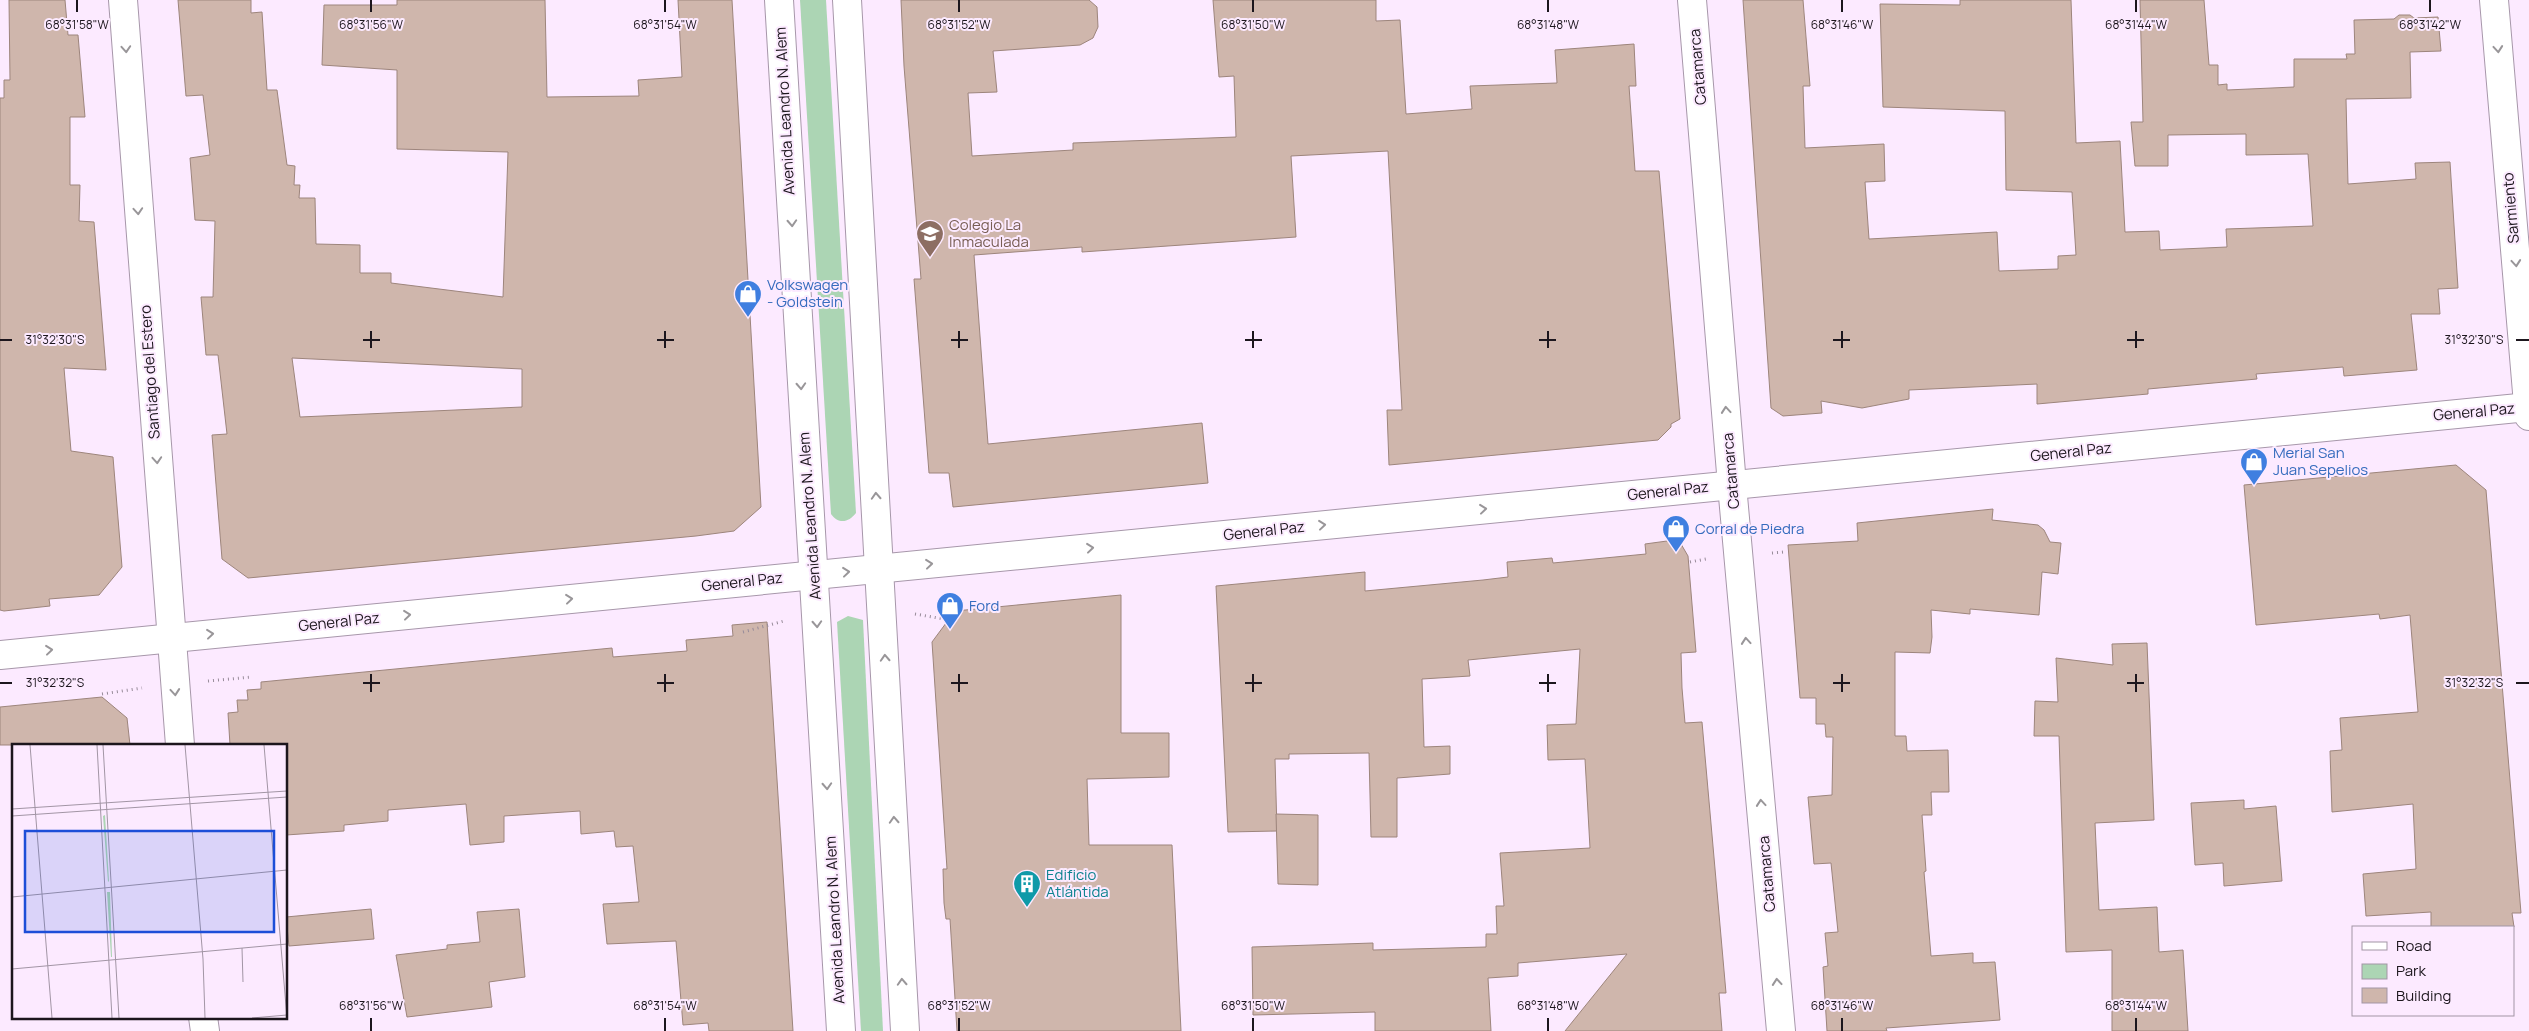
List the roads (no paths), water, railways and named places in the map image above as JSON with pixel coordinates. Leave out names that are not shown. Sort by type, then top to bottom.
[{"type":"street","name":"Santiago del Estero","points":[[122,0],[170,638],[180,744]]},
{"type":"street","name":"Avenida Leandro N. Alem","points":[[779,0],[842,1031]]},
{"type":"street","points":[[847,0],[905,1031]]},
{"type":"street","name":"Catamarca","points":[[1692,0],[1732,485],[1781,1031]]},
{"type":"street","name":"Sarmiento","points":[[2494,0],[2529,410]]},
{"type":"street","name":"General Paz","points":[[0,655],[1732,485],[2529,410]]},
{"type":"street","points":[[204,1018],[205,1031]]},
{"type":"place","name":"Colegio La Inmaculada","points":[[930,258]]},
{"type":"place","name":"Volkswagen - Goldstein","points":[[748,318]]},
{"type":"place","name":"Merial San Juan Sepelios","points":[[2254,486]]},
{"type":"place","name":"Corral de Piedra","points":[[1676,553]]},
{"type":"place","name":"Ford","points":[[950,630]]},
{"type":"place","name":"Edificio Atlántida","points":[[1027,908]]}]
